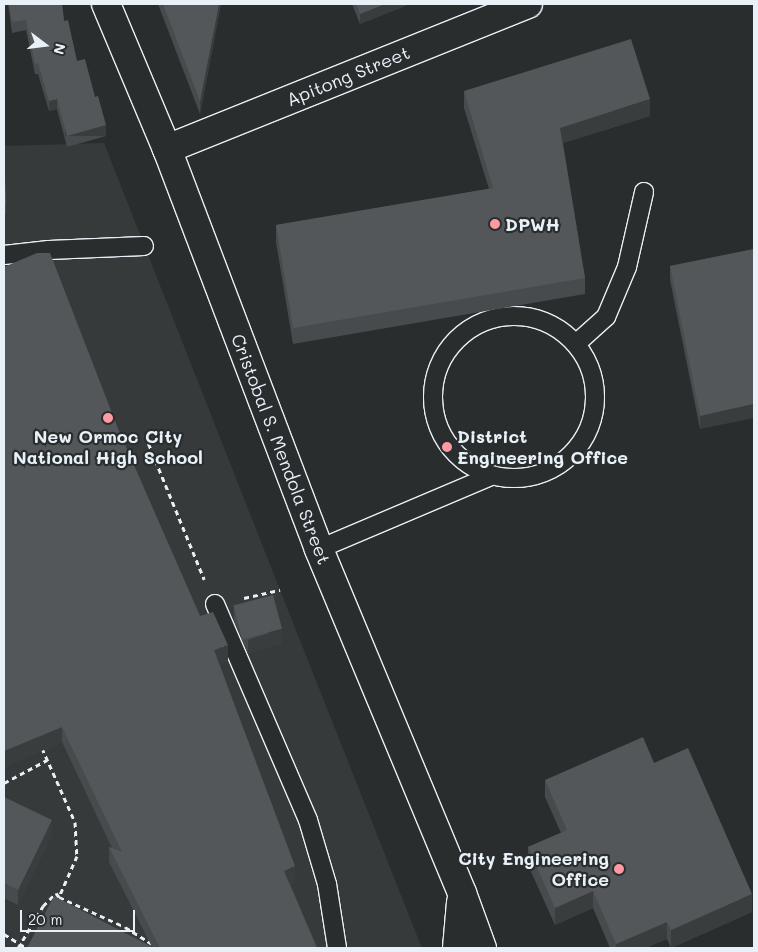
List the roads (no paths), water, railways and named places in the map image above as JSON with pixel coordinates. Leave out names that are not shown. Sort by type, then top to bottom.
[{"type":"street","name":"Cristobal S. Mendola Street","points":[[106,4],[167,149],[319,550],[462,893],[482,948]]},
{"type":"street","name":"Apitong Street","points":[[167,149],[528,4]]},
{"type":"street","name":"Cristobal S. Mendola Street","points":[[457,948],[462,893]]},
{"type":"lane","points":[[578,342],[606,317],[627,267],[644,192]]},
{"type":"lane","points":[[4,256],[49,250],[144,246]]},
{"type":"lane","points":[[319,550],[489,477],[542,476],[584,443],[598,391],[578,342],[542,317],[498,315],[460,334],[436,371],[433,414],[453,453],[489,477]]},
{"type":"lane","points":[[215,604],[308,820],[327,884],[337,948]]},
{"type":"place","name":"DPWH","points":[[495,224]]},
{"type":"place","name":"New Ormoc City National High School","points":[[108,418]]},
{"type":"place","name":"District Engineering Office","points":[[447,447]]},
{"type":"place","name":"City Engineering Office","points":[[619,869]]}]
